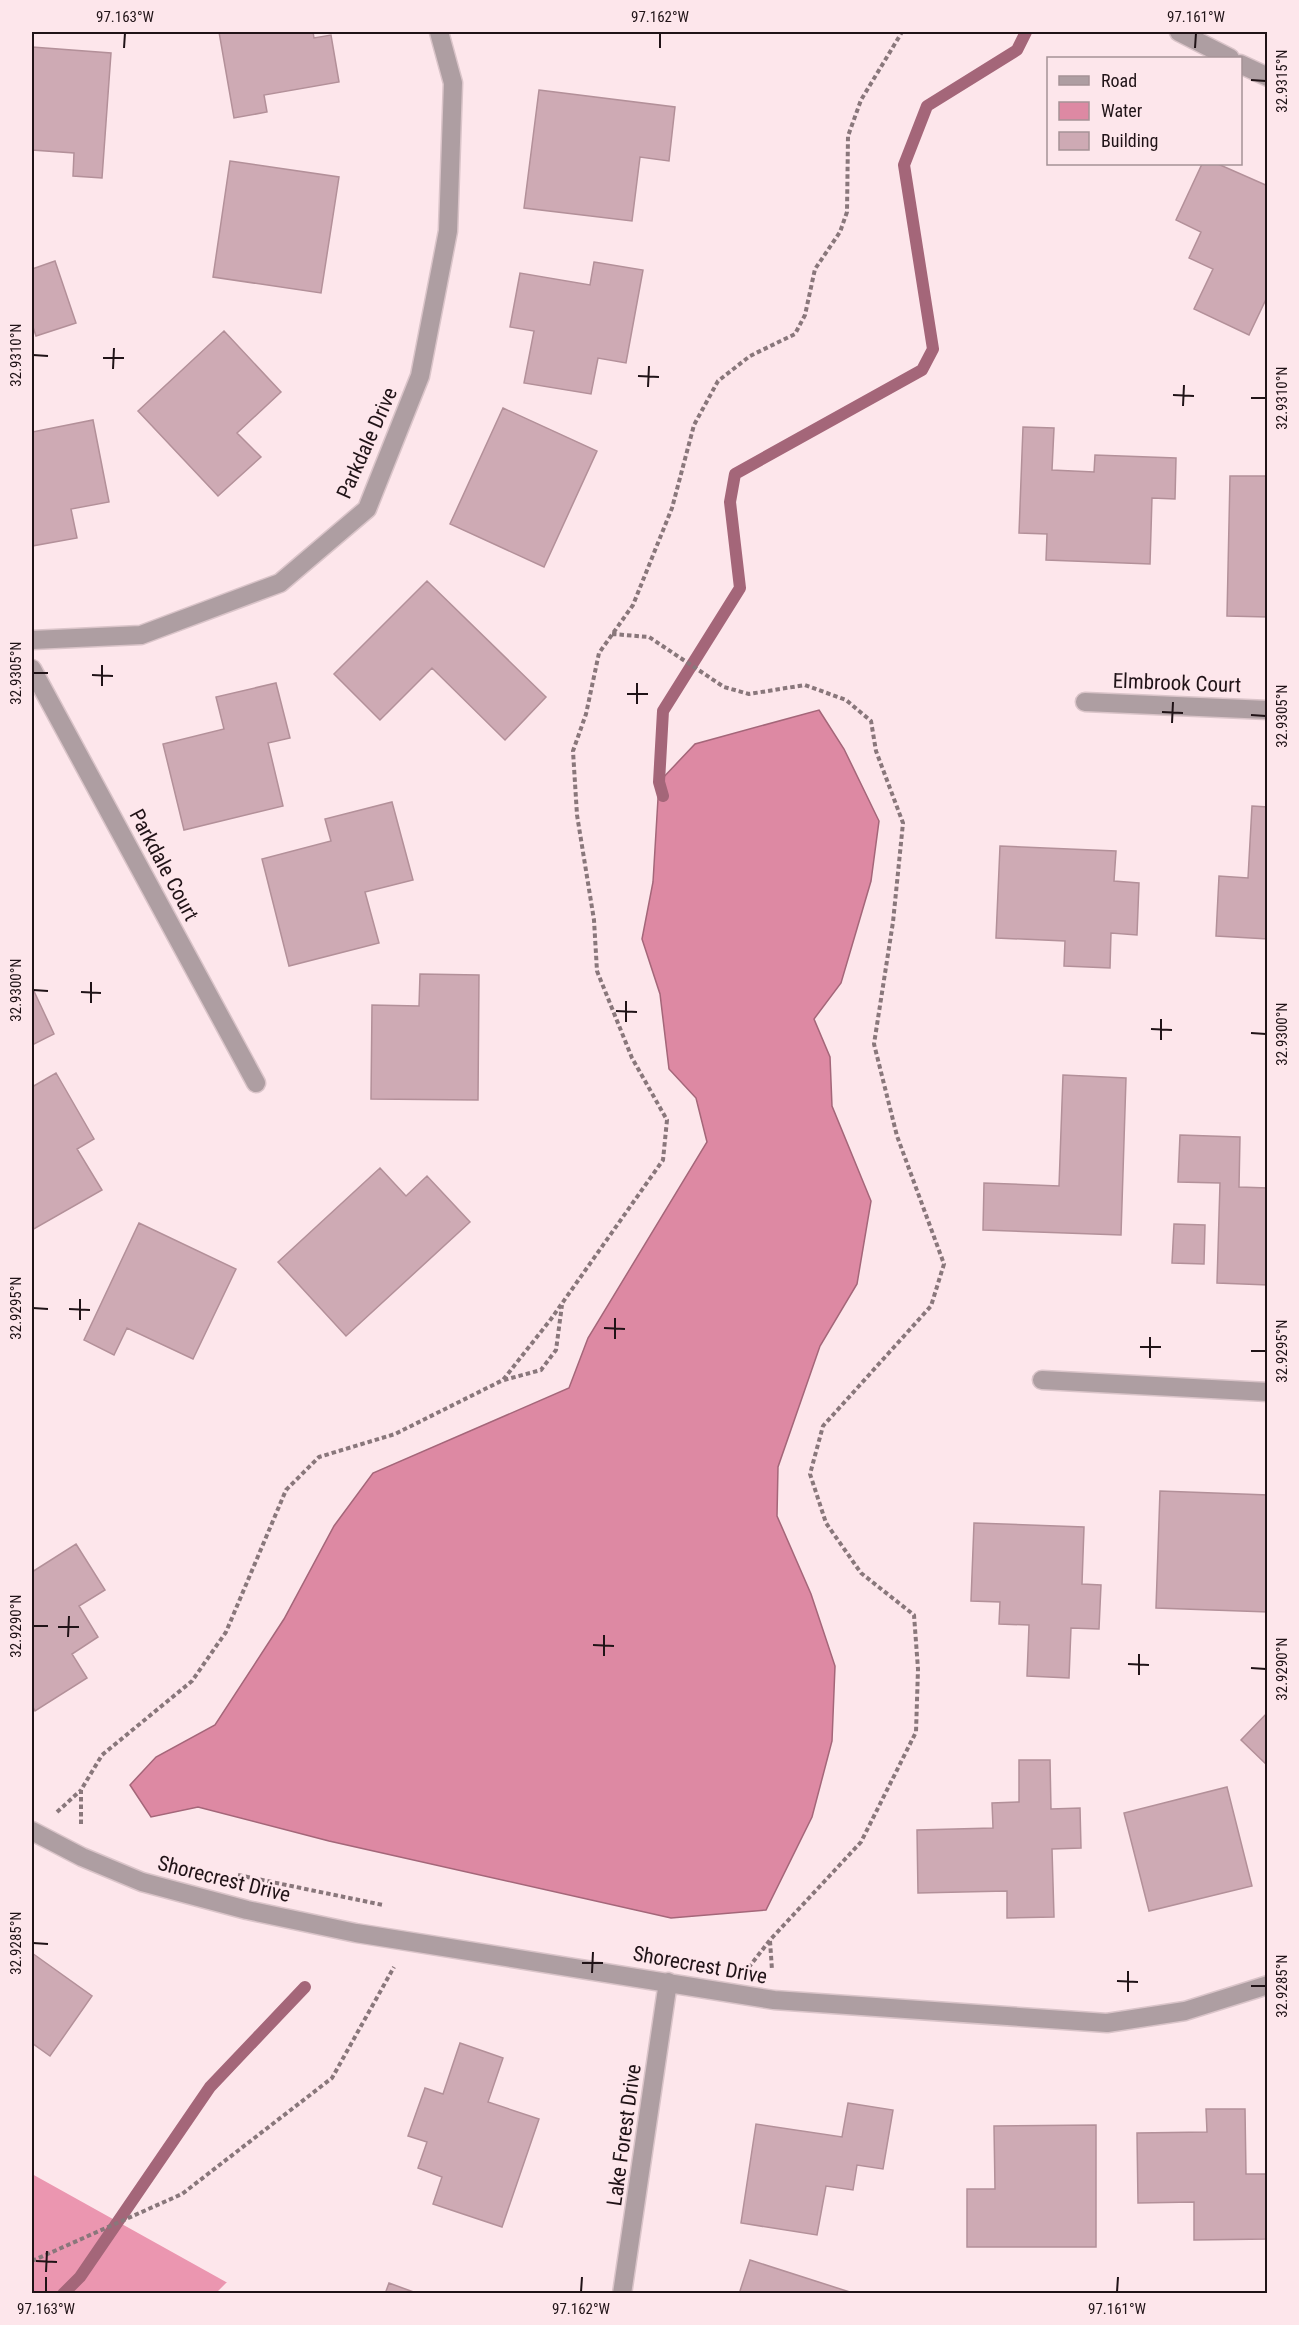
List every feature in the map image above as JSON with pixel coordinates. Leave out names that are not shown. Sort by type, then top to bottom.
[{"type":"street","name":"Parkdale Drive","points":[[32,640],[141,635],[280,583],[367,509],[420,376],[448,231],[453,83],[439,32]]},
{"type":"street","points":[[1179,32],[1228,57]]},
{"type":"street","points":[[1242,64],[1268,77]]},
{"type":"street","name":"Parkdale Court","points":[[32,669],[256,1083]]},
{"type":"street","name":"Elmbrook Court","points":[[1085,702],[1268,710]]},
{"type":"street","points":[[1042,1380],[1268,1392]]},
{"type":"street","name":"Shorecrest Drive","points":[[32,1831],[82,1857],[142,1882],[247,1910],[356,1933],[774,2000],[1107,2023],[1185,2011],[1268,1985]]},
{"type":"street","name":"Lake Forest Drive","points":[[622,2294],[668,1982]]},
{"type":"path","points":[[503,1380],[563,1302],[663,1160],[667,1120],[632,1058],[597,971],[594,920],[577,815],[573,751],[586,714],[599,653],[633,606],[672,508],[694,425],[718,381],[750,356],[795,334],[805,315],[815,269],[840,232],[847,212],[848,136],[861,100],[902,32]]},
{"type":"path","points":[[612,634],[649,637],[724,687],[748,694],[805,685],[846,700],[871,721],[876,751],[903,823],[893,922],[874,1044],[897,1136],[944,1264],[931,1306],[823,1426],[810,1474],[826,1523],[861,1573],[914,1615],[918,1669],[916,1732],[861,1842],[770,1940],[747,1970],[756,1970]]},
{"type":"path","points":[[82,1857],[81,1790],[102,1755],[192,1681],[226,1632],[286,1490],[319,1456],[395,1434],[503,1380],[541,1370],[556,1350],[563,1302]]},
{"type":"path","points":[[235,1874],[392,1907]]},
{"type":"path","points":[[32,2261],[182,2194],[332,2078],[409,1941]]},
{"type":"path","points":[[764,1971],[783,1972]]},
{"type":"shaded area","points":[[32,2174],[227,2282],[216,2293],[32,2293]]},
{"type":"water","points":[[819,710],[844,749],[879,821],[871,881],[841,983],[814,1019],[830,1057],[832,1106],[871,1201],[857,1284],[820,1346],[778,1467],[777,1516],[811,1594],[835,1666],[832,1741],[812,1817],[766,1910],[671,1918],[329,1841],[198,1807],[151,1817],[130,1785],[156,1757],[215,1725],[284,1619],[334,1526],[373,1473],[569,1388],[588,1338],[707,1142],[696,1098],[669,1069],[660,994],[642,939],[653,882],[659,782],[695,744]]},
{"type":"building","points":[[219,32],[313,32],[314,38],[331,35],[339,82],[264,95],[267,112],[234,118]]},
{"type":"building","points":[[32,47],[111,53],[102,178],[73,176],[74,153],[32,150]]},
{"type":"building","points":[[539,90],[675,107],[669,161],[640,157],[632,221],[524,208]]},
{"type":"building","points":[[230,161],[339,177],[321,293],[213,277]]},
{"type":"building","points":[[1202,165],[1220,165],[1268,186],[1268,295],[1249,335],[1194,309],[1213,269],[1189,258],[1201,232],[1176,220]]},
{"type":"building","points":[[55,261],[76,323],[36,336],[32,324],[32,269]]},
{"type":"building","points":[[594,262],[643,270],[626,363],[598,358],[591,394],[524,383],[534,331],[510,327],[520,273],[590,285]]},
{"type":"building","points":[[224,331],[281,392],[237,433],[261,457],[218,496],[138,411]]},
{"type":"building","points":[[503,408],[597,451],[544,567],[450,524]]},
{"type":"building","points":[[93,420],[109,502],[71,509],[77,538],[32,546],[32,432]]},
{"type":"building","points":[[1023,427],[1054,428],[1052,470],[1094,472],[1095,455],[1176,458],[1175,499],[1152,498],[1150,564],[1046,560],[1047,534],[1019,533]]},
{"type":"building","points":[[1230,476],[1268,476],[1268,617],[1227,616]]},
{"type":"building","points":[[427,581],[546,697],[505,740],[432,668],[380,720],[334,674]]},
{"type":"building","points":[[276,683],[290,738],[268,743],[283,806],[184,830],[163,744],[224,729],[216,697]]},
{"type":"building","points":[[392,802],[413,880],[365,892],[379,943],[289,966],[262,859],[331,841],[325,819]]},
{"type":"building","points":[[1252,806],[1268,807],[1268,939],[1216,936],[1219,876],[1248,878]]},
{"type":"building","points":[[1000,846],[1116,851],[1114,881],[1139,883],[1137,935],[1111,933],[1110,968],[1064,966],[1065,941],[996,938]]},
{"type":"building","points":[[420,974],[479,975],[478,1100],[371,1099],[372,1005],[419,1006]]},
{"type":"building","points":[[32,987],[54,1034],[32,1045]]},
{"type":"building","points":[[56,1073],[94,1139],[77,1149],[102,1190],[32,1230],[32,1087]]},
{"type":"building","points":[[1063,1075],[1126,1078],[1121,1235],[983,1230],[984,1183],[1059,1186]]},
{"type":"building","points":[[1180,1135],[1240,1137],[1239,1187],[1268,1188],[1268,1285],[1217,1283],[1220,1183],[1178,1182]]},
{"type":"building","points":[[380,1168],[406,1196],[427,1176],[470,1222],[346,1336],[278,1262]]},
{"type":"building","points":[[139,1223],[236,1269],[193,1359],[127,1328],[114,1355],[84,1340]]},
{"type":"building","points":[[1174,1224],[1205,1225],[1204,1264],[1172,1263]]},
{"type":"building","points":[[1160,1491],[1268,1495],[1268,1612],[1156,1608]]},
{"type":"building","points":[[974,1523],[1084,1527],[1082,1584],[1101,1585],[1099,1629],[1071,1628],[1069,1678],[1027,1676],[1029,1625],[999,1624],[1000,1602],[971,1601]]},
{"type":"building","points":[[76,1544],[105,1590],[79,1606],[98,1637],[72,1654],[87,1678],[35,1711],[32,1705],[32,1572]]},
{"type":"building","points":[[1268,1712],[1268,1766],[1241,1740]]},
{"type":"building","points":[[1019,1760],[1050,1760],[1051,1809],[1080,1808],[1081,1848],[1052,1849],[1054,1917],[1007,1918],[1007,1891],[918,1893],[917,1830],[993,1828],[992,1803],[1019,1802]]},
{"type":"building","points":[[1227,1787],[1252,1886],[1149,1911],[1124,1813]]},
{"type":"building","points":[[32,1953],[92,1996],[50,2056],[32,2043]]},
{"type":"building","points":[[460,2043],[503,2058],[488,2102],[539,2119],[502,2227],[433,2204],[442,2177],[418,2168],[427,2142],[408,2136],[425,2088],[443,2094]]},
{"type":"building","points":[[848,2103],[893,2110],[883,2169],[857,2165],[853,2190],[826,2186],[817,2235],[741,2223],[756,2124],[842,2137]]},
{"type":"building","points":[[1206,2109],[1245,2109],[1246,2174],[1268,2174],[1268,2239],[1194,2240],[1194,2202],[1138,2203],[1137,2133],[1207,2132]]},
{"type":"building","points":[[1096,2125],[1096,2247],[967,2247],[967,2189],[995,2189],[994,2126]]},
{"type":"building","points":[[750,2260],[856,2294],[739,2294]]},
{"type":"building","points":[[389,2283],[419,2294],[385,2294]]},
{"type":"waterway","points":[[663,796],[659,782],[663,711],[740,588],[730,502],[735,474],[922,370],[933,349],[904,165],[927,106],[1017,50],[1026,32]]},
{"type":"waterway","points":[[63,2294],[80,2277],[210,2087],[305,1987]]}]
